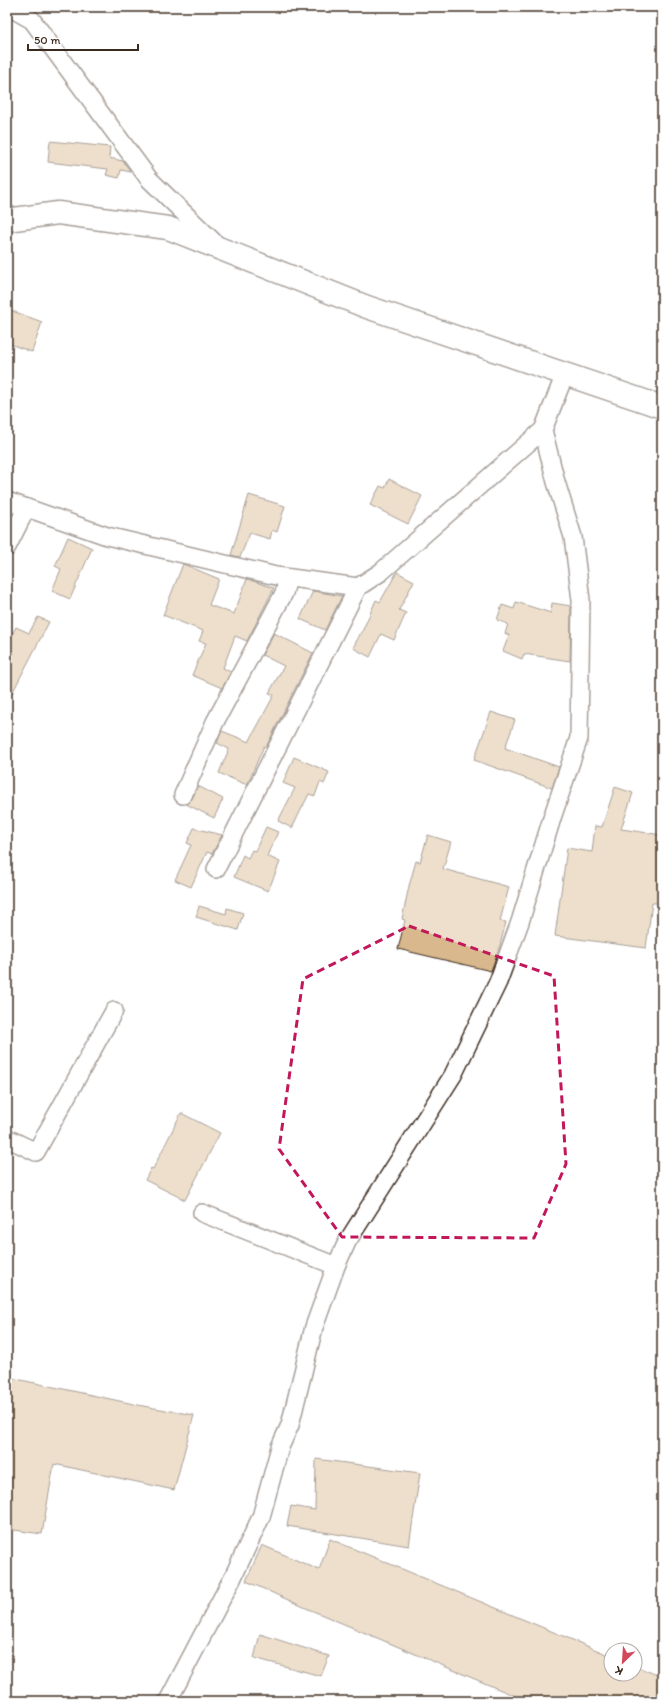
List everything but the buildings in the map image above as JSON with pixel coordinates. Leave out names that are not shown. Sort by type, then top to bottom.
[{"type":"street","points":[[9,7],[32,20],[149,179],[223,250]]},
{"type":"street","points":[[7,220],[58,213],[168,228],[367,307],[662,406]]},
{"type":"street","points":[[216,869],[358,587],[380,572],[543,430],[565,374]]},
{"type":"street","points":[[168,1701],[233,1577],[261,1518],[280,1447],[290,1425],[314,1327],[336,1266],[347,1242],[453,1075],[498,982],[520,922],[553,815],[579,738],[581,600],[573,537],[556,482],[543,430]]},
{"type":"street","points":[[7,501],[26,509],[108,536],[276,576],[358,587]]},
{"type":"street","points":[[7,547],[26,509]]},
{"type":"street","points":[[183,795],[216,722],[284,593],[288,578]]},
{"type":"street","points":[[7,1138],[36,1152],[114,1011]]},
{"type":"street","points":[[202,1213],[336,1266]]},
{"type":"highlighted area","points":[[409,926],[554,976],[566,1164],[534,1238],[342,1237],[279,1149],[303,979]]}]
